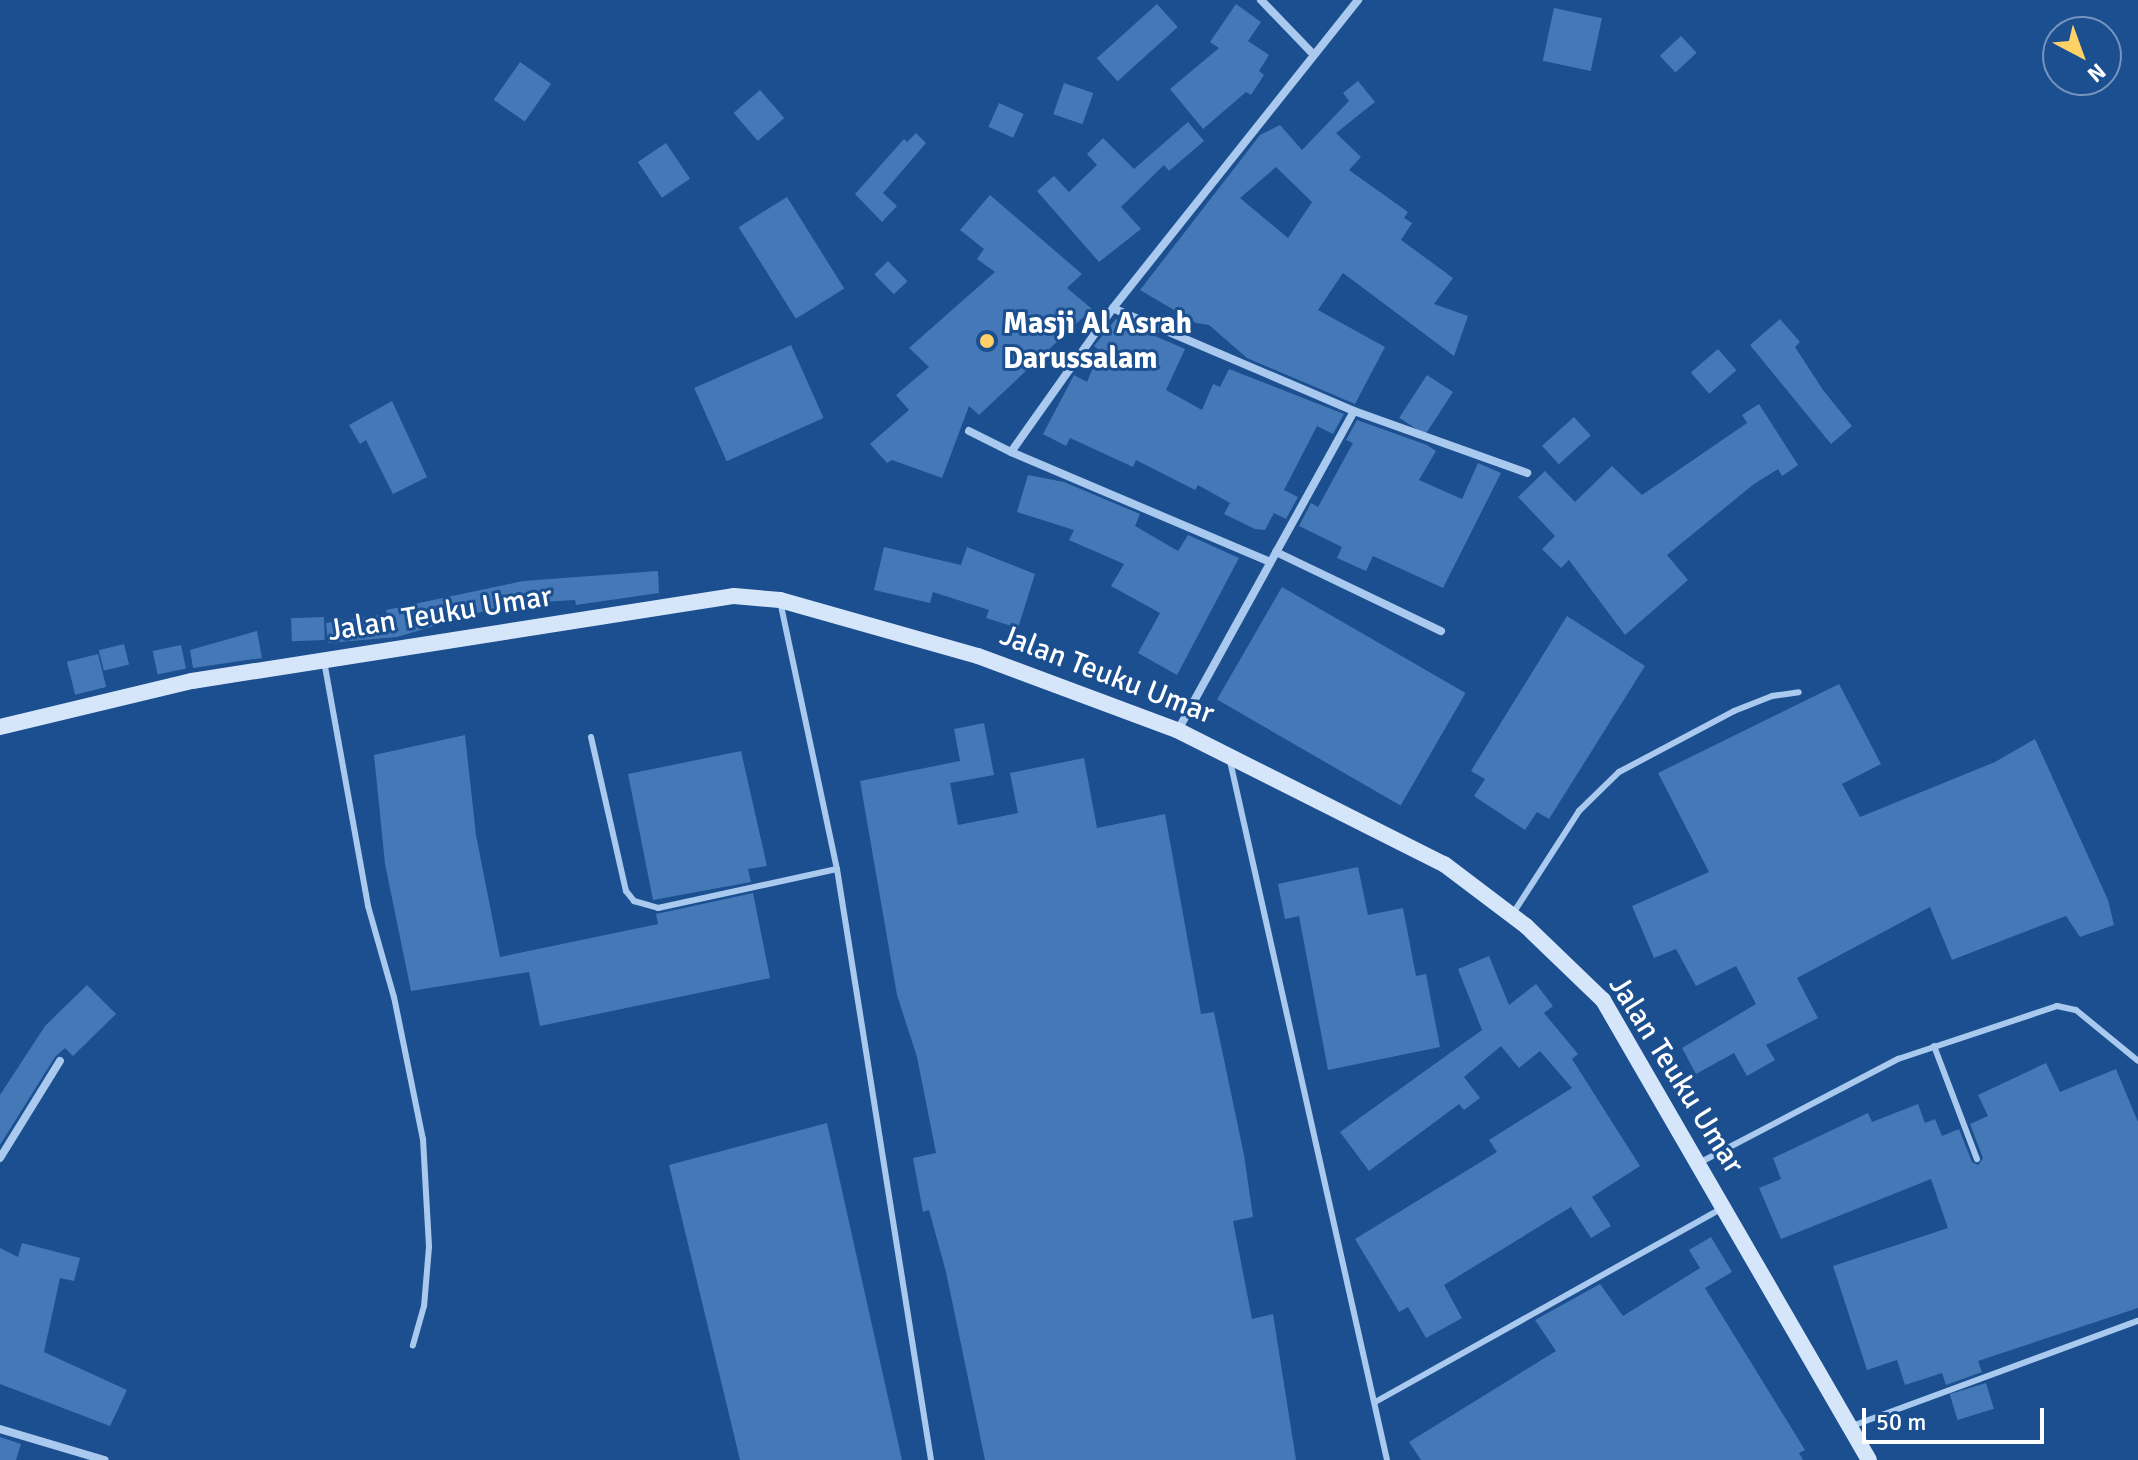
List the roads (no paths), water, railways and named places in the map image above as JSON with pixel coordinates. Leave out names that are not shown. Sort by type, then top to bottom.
[{"type":"main road","name":"Jalan Teuku Umar","points":[[0,727],[192,681],[734,596],[780,600],[978,656],[1177,730],[1228,752],[1444,864],[1512,915],[1603,1000],[1725,1206],[1869,1460]]},
{"type":"street","points":[[1261,0],[1313,54]]},
{"type":"street","points":[[1011,452],[1113,308],[1358,0]]},
{"type":"street","points":[[1113,308],[1354,411],[1527,473]]},
{"type":"street","points":[[1177,730],[1354,411]]},
{"type":"street","points":[[969,431],[1011,452],[1270,562]]},
{"type":"street","points":[[1276,552],[1441,631]]},
{"type":"street","points":[[0,1158],[60,1061]]},
{"type":"street","points":[[0,1429],[104,1460]]},
{"type":"lane","points":[[780,600],[837,869],[931,1460]]},
{"type":"lane","points":[[324,661],[368,906],[394,997],[423,1139],[429,1247],[413,1345]]},
{"type":"lane","points":[[1512,915],[1595,790],[1650,754],[1734,711],[1772,696],[1799,692]]},
{"type":"lane","points":[[591,737],[626,891],[634,901],[658,908],[837,869]]},
{"type":"lane","points":[[1228,752],[1377,1401],[1387,1460]]},
{"type":"lane","points":[[1699,1163],[1835,1088],[1934,1046],[2064,1005],[2138,1061]]},
{"type":"lane","points":[[1934,1046],[1977,1159]]},
{"type":"lane","points":[[1377,1401],[1725,1206]]},
{"type":"lane","points":[[1850,1426],[2138,1321]]},
{"type":"place","name":"Masji Al Asrah Darussalam","points":[[987,341]]}]
